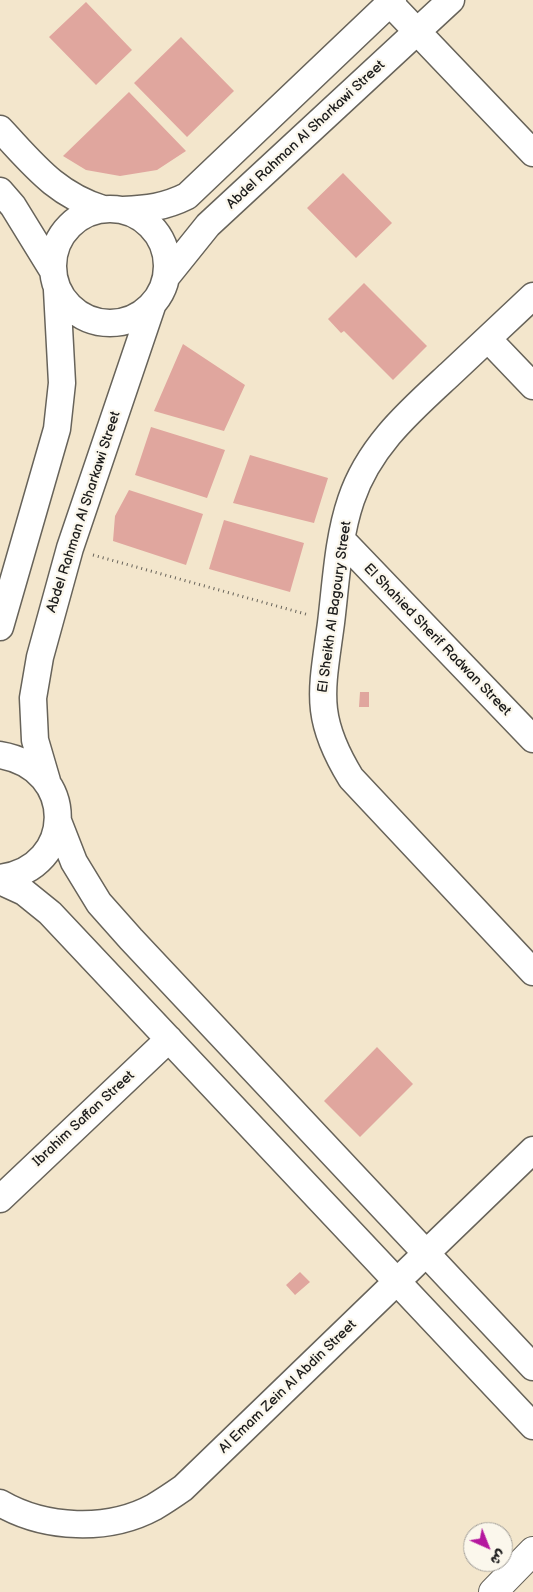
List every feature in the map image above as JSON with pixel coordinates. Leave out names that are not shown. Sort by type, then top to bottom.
[{"type":"street","name":"Abdel Rahman Al Sharkawi Street","points":[[167,276],[208,226],[451,0]]},
{"type":"street","points":[[0,627],[57,429],[62,383],[54,253],[61,237],[72,224],[86,214],[113,210],[152,209],[170,205],[187,196],[390,1],[533,152]]},
{"type":"street","points":[[0,129],[59,189],[79,202],[143,219],[158,235],[167,255],[167,276],[162,292],[152,306],[137,317],[119,323],[100,323],[82,317],[67,306],[55,280],[13,206],[0,191]]},
{"type":"street","name":"El Sheikh Al Bagoury Street","points":[[533,296],[391,429],[372,455],[351,500],[342,540],[322,691],[324,722],[335,752],[351,778],[533,972]]},
{"type":"street","name":"Abdel Rahman Al Sharkawi Street","points":[[58,821],[54,793],[47,781],[35,740],[33,698],[40,657],[70,548],[152,306]]},
{"type":"street","points":[[488,339],[533,386]]},
{"type":"street","name":"El Shahied Sherif Radwan Street","points":[[342,540],[533,739]]},
{"type":"street","points":[[0,755],[17,758],[34,767],[47,781]]},
{"type":"street","points":[[0,879],[14,876],[30,868],[44,855],[54,839],[58,821]]},
{"type":"street","points":[[58,821],[74,862],[100,903],[124,932],[533,1367]]},
{"type":"street","points":[[0,879],[24,892],[50,913],[533,1426]]},
{"type":"street","name":"Ibrahim Saffan Street","points":[[0,1199],[169,1039]]},
{"type":"street","name":"Al Emam Zein Al Abdin Street","points":[[0,1503],[12,1510],[47,1521],[83,1525],[119,1520],[153,1508],[183,1488],[533,1150]]},
{"type":"street","points":[[493,1592],[533,1551]]},
{"type":"path","points":[[70,548],[331,621]]},
{"type":"building","points":[[86,2],[132,50],[96,85],[49,37]]},
{"type":"building","points":[[181,37],[234,91],[187,137],[134,83]]},
{"type":"building","points":[[129,92],[186,151],[157,170],[120,176],[86,170],[63,156]]},
{"type":"building","points":[[343,173],[392,223],[356,258],[307,208]]},
{"type":"building","points":[[364,283],[427,346],[393,380],[344,331],[341,333],[328,319]]},
{"type":"building","points":[[183,344],[245,385],[224,431],[154,411]]},
{"type":"building","points":[[151,427],[225,450],[207,498],[135,475]]},
{"type":"building","points":[[250,455],[328,478],[314,523],[233,503]]},
{"type":"building","points":[[129,490],[203,514],[186,565],[113,541],[115,516]]},
{"type":"building","points":[[224,520],[304,543],[290,592],[209,569]]},
{"type":"building","points":[[360,692],[369,692],[369,707],[359,707]]},
{"type":"building","points":[[377,1047],[413,1084],[360,1137],[324,1101]]},
{"type":"building","points":[[300,1272],[310,1282],[295,1295],[286,1285]]}]
